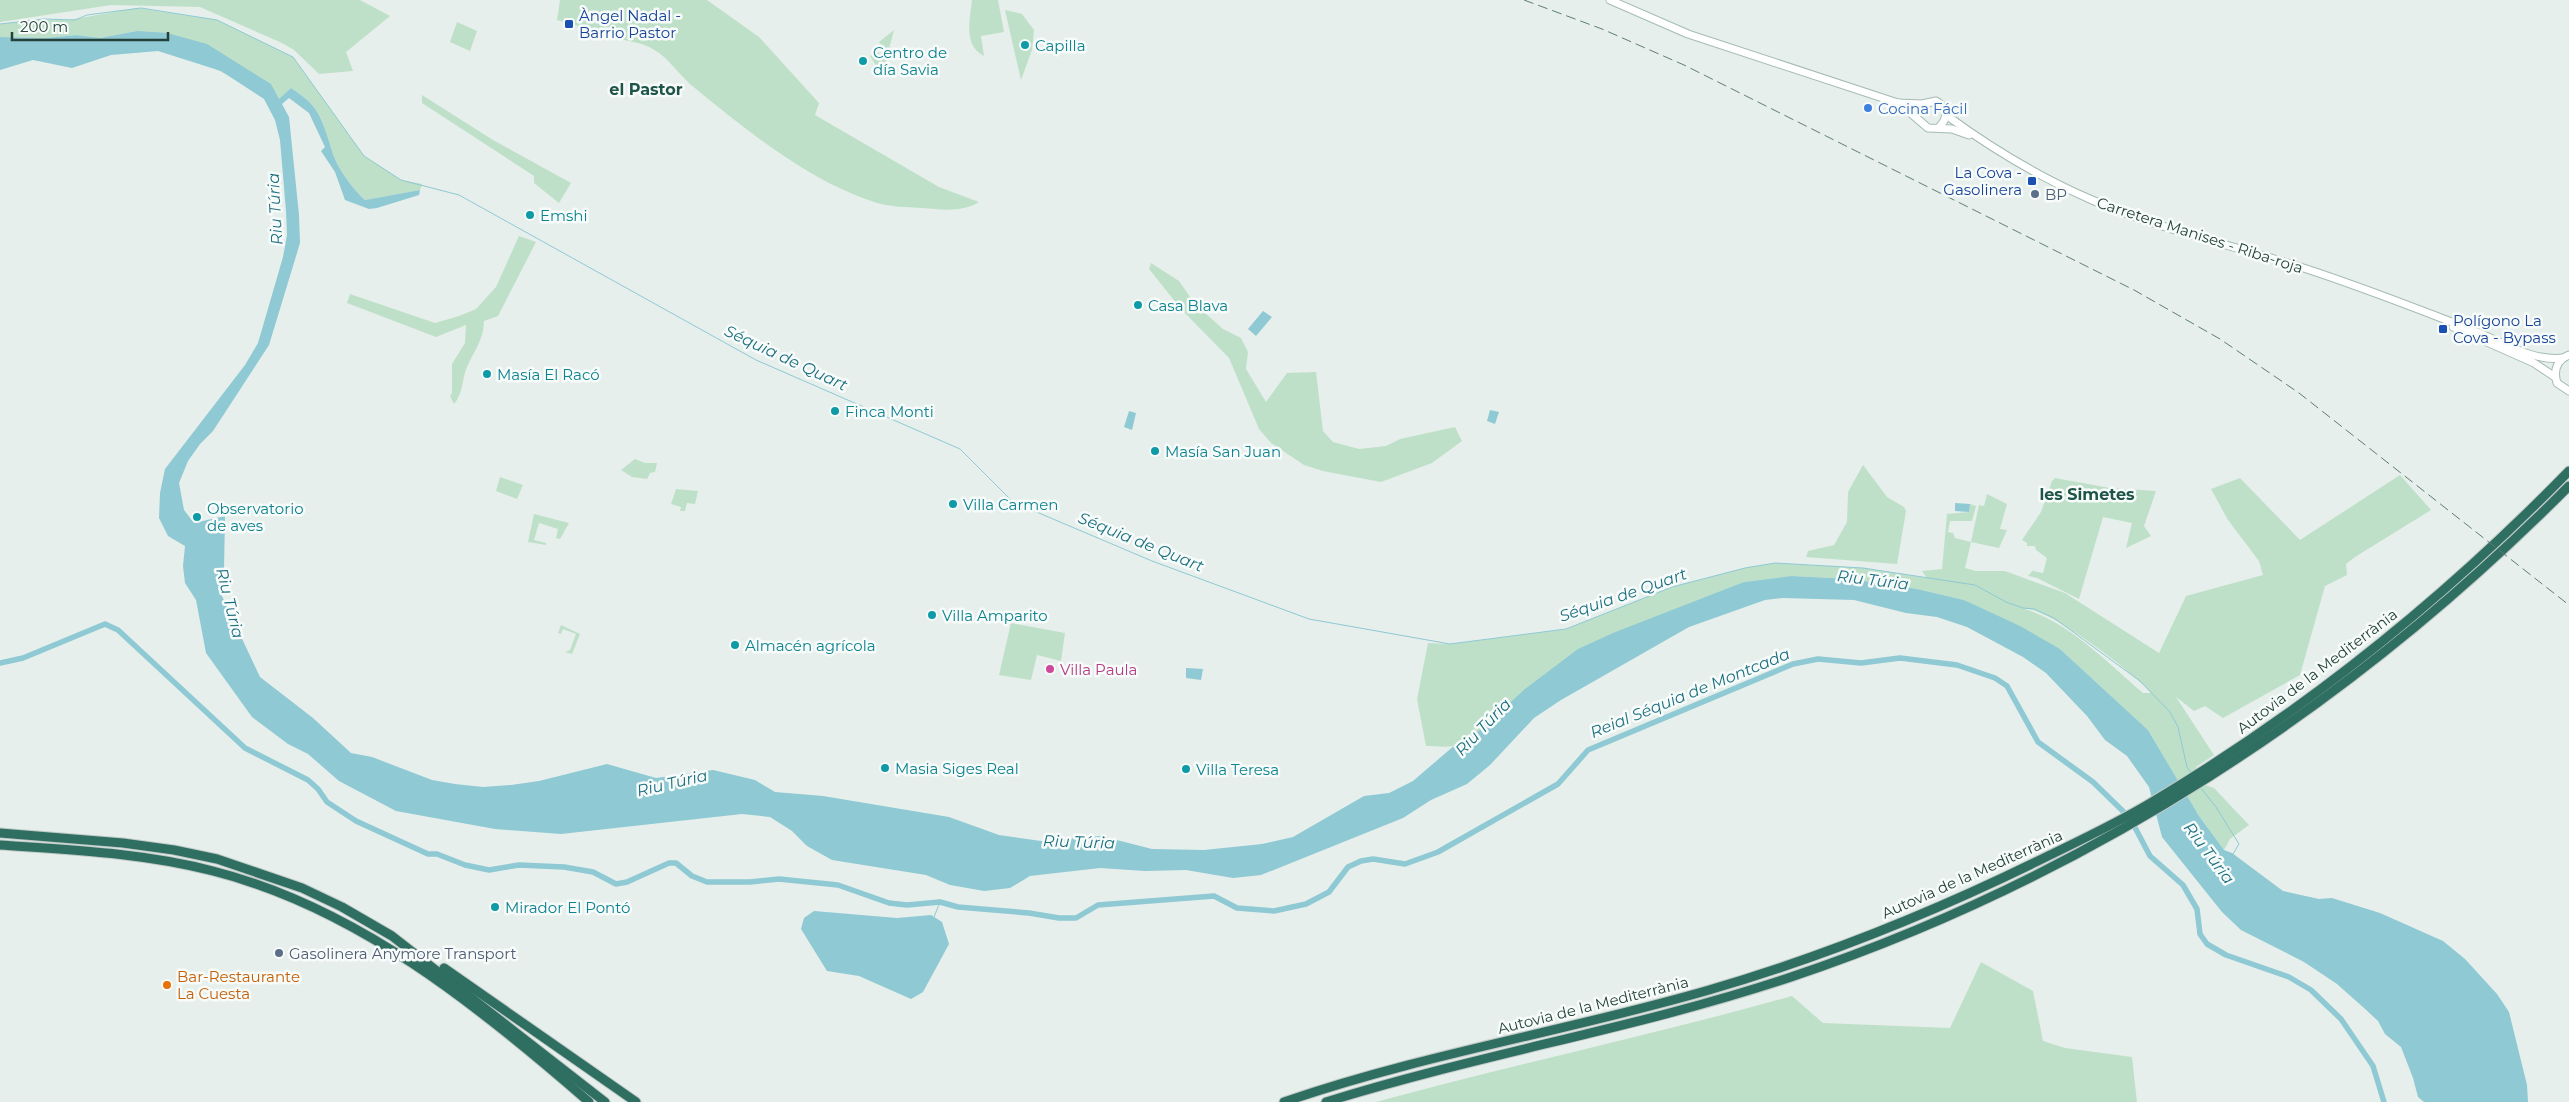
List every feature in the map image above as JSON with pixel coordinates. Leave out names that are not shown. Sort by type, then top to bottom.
[{"type":"highway","name":"Autovia de la Mediterrània","points":[[2254,742],[2416,613],[2512,527],[2569,471]]},
{"type":"highway","name":"Autovia de la Mediterrània","points":[[1326,1102],[1395,1082],[1640,1021],[1791,977],[1945,918],[2014,885],[2254,742],[2360,671],[2423,622],[2518,536],[2569,486]]},
{"type":"highway","points":[[0,833],[147,845],[217,859],[302,888],[342,907],[406,942],[636,1102]]},
{"type":"highway","name":"Autovia de la Mediterrània","points":[[1284,1102],[1339,1083],[1637,1010],[1786,966],[1941,906],[2087,842]]},
{"type":"highway","points":[[0,844],[157,859],[214,871],[296,898],[367,934],[435,979],[589,1102]]},
{"type":"highway","points":[[392,936],[605,1102]]},
{"type":"main road","points":[[1610,0],[1688,34],[1898,103],[1922,104],[1930,101],[1939,102],[1944,108],[1946,115],[1976,137]]},
{"type":"main road","points":[[1898,103],[1918,118]]},
{"type":"main road","points":[[1922,104],[1918,110],[1918,118],[1921,124],[1928,128],[1952,129],[1976,137]]},
{"type":"main road","points":[[1939,127],[1946,115]]},
{"type":"main road","name":"Carretera Manises - Riba-roja","points":[[1976,137],[2063,187],[2094,201],[2145,219],[2296,266],[2468,328],[2530,354],[2551,359],[2566,356]]},
{"type":"main road","name":"Carretera Manises - Riba-roja","points":[[2375,294],[2534,362],[2555,377],[2561,387],[2569,391]]},
{"type":"main road","points":[[2555,377],[2556,366],[2566,356]]},
{"type":"green space","points":[[0,0],[360,0],[390,16],[346,52],[353,71],[319,74],[294,50],[282,43],[200,7],[111,5],[0,22]]},
{"type":"green space","points":[[560,0],[707,0],[759,37],[819,103],[815,115],[939,187],[979,202],[952,210],[890,206],[877,203],[823,180],[801,167],[736,121],[690,84],[663,57],[651,48],[557,20]]},
{"type":"green space","points":[[972,0],[998,0],[1004,32],[981,36],[984,56],[977,51],[970,39],[969,24]]},
{"type":"green space","points":[[137,8],[217,20],[293,57],[364,156],[401,180],[422,184],[420,190],[365,200],[341,171],[319,116],[312,105],[302,96],[291,88],[279,100],[137,31],[100,38],[76,35],[46,38],[0,37],[0,24],[34,20],[69,20]]},
{"type":"green space","points":[[1005,10],[1022,14],[1034,30],[1032,50],[1021,80]]},
{"type":"green space","points":[[457,22],[477,31],[470,51],[450,42]]},
{"type":"green space","points":[[894,30],[883,71],[879,70],[870,56],[878,52],[880,54],[885,49],[879,42]]},
{"type":"green space","points":[[422,95],[493,140],[571,183],[559,203],[534,183],[534,176],[422,103]]},
{"type":"green space","points":[[519,236],[536,242],[498,316],[484,321],[480,339],[465,371],[461,391],[454,404],[450,396],[452,393],[452,364],[465,343],[466,325],[436,337],[347,303],[350,294],[435,323],[459,316],[476,309],[496,287]]},
{"type":"green space","points":[[1151,263],[1179,281],[1195,304],[1223,329],[1241,338],[1248,352],[1246,369],[1266,402],[1287,373],[1316,372],[1323,431],[1333,442],[1359,449],[1386,446],[1400,439],[1455,427],[1462,441],[1432,463],[1381,482],[1323,471],[1304,465],[1271,443],[1259,429],[1229,358],[1181,309],[1149,269]]},
{"type":"green space","points":[[635,459],[645,463],[657,463],[655,472],[650,473],[647,479],[632,477],[621,470]]},
{"type":"green space","points":[[1863,465],[1887,497],[1904,507],[1906,511],[1897,564],[1806,557],[1808,551],[1834,545],[1847,522],[1848,492]]},
{"type":"green space","points":[[2400,475],[2431,510],[2355,557],[2346,564],[2347,575],[2325,586],[2300,675],[2223,718],[2205,706],[2194,711],[2176,697],[2214,755],[2196,767],[2205,785],[2214,788],[2249,825],[2230,839],[2224,850],[2199,816],[2148,730],[2060,649],[1964,600],[1917,589],[1851,579],[1791,576],[1744,582],[1547,673],[1479,731],[1457,745],[1446,747],[1426,746],[1417,699],[1428,643],[1450,644],[1566,629],[1672,587],[1745,568],[1775,563],[1863,568],[1927,578],[1922,571],[1942,569],[1947,514],[1969,512],[1970,504],[1976,506],[1972,521],[1950,521],[1948,532],[1953,533],[1955,538],[1971,542],[1965,568],[1976,571],[2005,571],[2065,593],[2159,653],[2186,596],[2263,575],[2259,561],[2228,520],[2211,489],[2240,478],[2300,540]],"holes":[[[2025,609],[2036,611],[2070,629],[2110,657],[2151,693],[2143,693],[2073,634],[2058,624]]]},
{"type":"green space","points":[[500,477],[523,485],[517,499],[496,491]]},
{"type":"green space","points":[[2055,478],[2110,488],[2156,491],[2144,526],[2151,536],[2126,548],[2132,523],[2103,517],[2079,599],[2037,578],[2028,576],[2034,569],[2033,571],[2043,573],[2047,558],[2036,550],[2035,546],[2027,546],[2027,543],[2022,540],[2041,512],[2052,481]]},
{"type":"green space","points":[[676,489],[698,491],[695,504],[687,503],[685,511],[680,511],[681,507],[671,504]]},
{"type":"green space","points":[[1987,494],[2007,504],[2000,529],[2007,530],[1999,548],[1971,542],[1979,505],[1984,506]]},
{"type":"green space","points":[[534,514],[569,523],[560,539],[556,538],[558,529],[539,523],[534,540],[546,543],[546,545],[528,542]]},
{"type":"green space","points":[[1011,623],[1065,633],[1061,661],[1037,655],[1031,680],[999,675]]},
{"type":"green space","points":[[561,625],[580,634],[572,654],[565,652],[570,650],[576,634],[563,629],[561,634],[558,633]]},
{"type":"green space","points":[[1981,962],[2033,991],[2043,1041],[2065,1048],[2132,1057],[2137,1102],[1376,1102],[1792,996],[1823,1023],[1950,1028]]},
{"type":"water","name":"Riu Túria","points":[[137,31],[167,33],[207,44],[271,84],[279,99],[291,88],[302,96],[312,105],[319,116],[341,171],[365,200],[420,190],[419,195],[377,208],[369,209],[345,200],[335,172],[321,151],[325,147],[309,113],[289,98],[282,104],[289,117],[300,243],[269,345],[213,431],[200,444],[188,461],[179,483],[184,510],[194,523],[225,516],[224,570],[221,594],[260,677],[313,718],[351,753],[372,757],[432,780],[483,787],[539,781],[607,764],[656,778],[713,770],[755,780],[775,792],[823,796],[949,817],[999,835],[1041,841],[1101,836],[1152,849],[1204,850],[1262,844],[1293,837],[1364,796],[1389,793],[1413,781],[1455,745],[1480,730],[1525,689],[1578,649],[1613,633],[1744,582],[1791,576],[1851,579],[1917,589],[1964,600],[2020,626],[2060,649],[2148,730],[2199,816],[2224,850],[2232,853],[2283,891],[2319,899],[2332,898],[2380,913],[2443,941],[2465,959],[2497,994],[2509,1012],[2527,1085],[2528,1102],[2424,1102],[2418,1097],[2401,1047],[2385,1034],[2378,1021],[2337,984],[2304,962],[2241,930],[2222,912],[2162,837],[2149,787],[2127,756],[2105,740],[2087,716],[2046,673],[2023,657],[1967,627],[1937,617],[1906,613],[1854,600],[1783,598],[1765,600],[1689,627],[1561,700],[1534,718],[1490,765],[1467,784],[1431,800],[1403,818],[1261,875],[1233,878],[1186,870],[1145,871],[1100,868],[1030,876],[1010,888],[984,891],[950,885],[926,875],[832,860],[807,846],[792,831],[770,817],[742,814],[561,834],[495,829],[396,811],[339,781],[308,754],[288,744],[252,717],[206,653],[196,600],[185,583],[183,566],[185,546],[168,536],[159,518],[160,493],[165,469],[245,365],[258,343],[283,257],[287,235],[280,140],[275,120],[264,99],[221,71],[158,51],[111,55],[72,68],[33,60],[0,70],[0,37],[46,38],[76,35],[100,38]]},
{"type":"water","points":[[1263,311],[1272,317],[1256,336],[1248,329]]},
{"type":"water","points":[[1490,410],[1499,412],[1495,424],[1487,421]]},
{"type":"water","points":[[1129,411],[1136,413],[1132,430],[1124,427]]},
{"type":"water","points":[[1955,503],[1970,504],[1969,512],[1955,511]]},
{"type":"water","points":[[1186,668],[1203,669],[1201,680],[1186,678]]},
{"type":"water","points":[[814,911],[897,918],[931,915],[942,922],[949,944],[923,992],[911,999],[859,976],[827,971],[801,929],[804,918]]},
{"type":"waterway","name":"Séquia de Quart","points":[[0,24],[44,19],[75,20],[87,15],[141,8],[217,20],[293,57],[364,156],[401,180],[459,195],[756,360],[960,449],[1013,502],[1152,561],[1309,619],[1450,644],[1566,629],[1672,587],[1745,568],[1775,563],[1863,568],[1975,585],[2006,602],[2023,608],[2034,609],[2054,618],[2140,681],[2170,712],[2178,727],[2187,767],[2191,773]]},
{"type":"waterway","name":"Reial Séquia de Montcada","points":[[0,663],[23,658],[105,624],[118,630],[245,748],[308,780],[318,789],[327,802],[356,821],[428,854],[437,854],[465,865],[489,870],[519,865],[564,867],[593,872],[616,884],[627,882],[669,863],[676,863],[692,876],[707,882],[750,882],[779,879],[838,885],[889,903],[907,905],[940,902],[958,907],[1029,913],[1059,918],[1076,918],[1098,905],[1214,896],[1237,908],[1274,911],[1306,904],[1329,892],[1348,867],[1361,861],[1373,859],[1405,864],[1438,852],[1558,784],[1588,750],[1793,664],[1818,659],[1861,663],[1900,658],[1957,665],[1995,678],[2007,686],[2038,742],[2093,782],[2130,818],[2150,856],[2183,885],[2197,909],[2200,934],[2207,944],[2226,955],[2289,977],[2311,990],[2341,1019],[2373,1066],[2384,1102]]},
{"type":"waterway","name":"Séquia de Quart","points":[[2200,787],[2216,807],[2239,844],[2233,854]]},
{"type":"waterway","points":[[934,917],[940,902]]},
{"type":"railway","points":[[1524,0],[1602,29],[1684,65],[2134,290],[2220,339],[2299,393],[2569,605]]},
{"type":"place","name":"Àngel Nadal - Barrio Pastor","points":[[569,24]]},
{"type":"place","name":"Capilla","points":[[1025,45]]},
{"type":"place","name":"Centro de día Savia","points":[[863,61]]},
{"type":"place","name":"Cocina Fácil","points":[[1868,108]]},
{"type":"place","name":"La Cova - Gasolinera","points":[[2032,181]]},
{"type":"place","name":"BP","points":[[2035,194]]},
{"type":"place","name":"Emshi","points":[[530,215]]},
{"type":"place","name":"Casa Blava","points":[[1138,305]]},
{"type":"place","name":"Polígono La Cova - Bypass","points":[[2443,329]]},
{"type":"place","name":"Masía El Racó","points":[[487,374]]},
{"type":"place","name":"Finca Monti","points":[[835,411]]},
{"type":"place","name":"Masía San Juan","points":[[1155,451]]},
{"type":"place","name":"Villa Carmen","points":[[953,504]]},
{"type":"place","name":"Observatorio de aves","points":[[197,517]]},
{"type":"place","name":"Villa Amparito","points":[[932,615]]},
{"type":"place","name":"Almacén agrícola","points":[[735,645]]},
{"type":"place","name":"Villa Paula","points":[[1050,669]]},
{"type":"place","name":"Masia Siges Real","points":[[885,768]]},
{"type":"place","name":"Villa Teresa","points":[[1186,769]]},
{"type":"place","name":"Mirador El Pontó","points":[[495,907]]},
{"type":"place","name":"Gasolinera Anymore Transport","points":[[279,953]]},
{"type":"place","name":"Bar-Restaurante La Cuesta","points":[[167,985]]},
{"type":"district","name":"el Pastor","points":[[646,89]]},
{"type":"district","name":"les Simetes","points":[[2087,494]]}]
